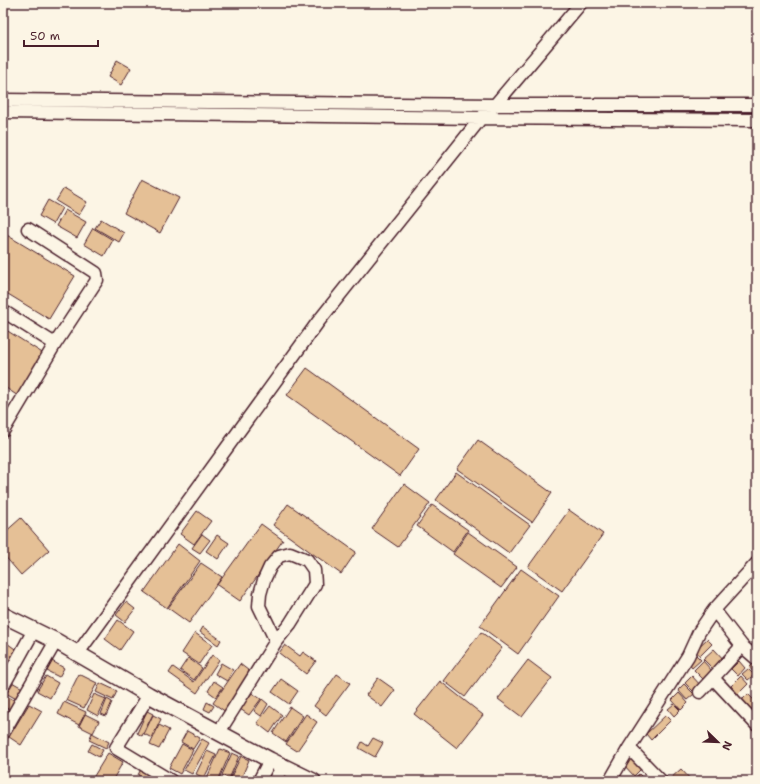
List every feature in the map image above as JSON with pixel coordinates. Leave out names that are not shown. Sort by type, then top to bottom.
[{"type":"main road","points":[[3,616],[56,641],[148,695],[313,781]]},
{"type":"street","points":[[78,653],[318,322],[481,118],[495,105],[581,3]]},
{"type":"street","points":[[3,100],[495,105],[757,105]]},
{"type":"street","points":[[3,112],[757,120]]},
{"type":"street","points":[[3,431],[8,413],[56,344],[97,280],[96,273],[28,229]]},
{"type":"street","points":[[3,311],[56,344]]},
{"type":"street","points":[[218,732],[276,641],[290,624],[315,584],[314,570],[307,560],[290,553],[279,556],[270,567],[260,594],[259,606],[276,641]]},
{"type":"street","points":[[610,781],[629,748],[688,656],[699,632],[714,610],[757,563]]},
{"type":"street","points":[[714,610],[742,646],[757,659]]},
{"type":"street","points":[[3,686],[34,630]]},
{"type":"street","points":[[3,734],[56,641]]},
{"type":"street","points":[[700,692],[742,646]]},
{"type":"street","points":[[712,678],[757,725]]},
{"type":"street","points":[[148,695],[116,748],[171,781]]},
{"type":"street","points":[[629,748],[661,781]]},
{"type":"street","points":[[259,781],[276,763]]},
{"type":"street","points":[[274,781],[276,763]]},
{"type":"building","points":[[117,60],[131,68],[121,85],[108,77]]},
{"type":"building","points":[[142,179],[179,198],[160,233],[124,213]]},
{"type":"building","points":[[64,188],[87,202],[79,215],[56,201]]},
{"type":"building","points":[[48,200],[62,208],[53,224],[39,216]]},
{"type":"building","points":[[65,210],[86,222],[77,238],[56,226]]},
{"type":"building","points":[[101,219],[124,233],[119,242],[95,228]]},
{"type":"building","points":[[93,228],[113,240],[104,256],[84,244]]},
{"type":"building","points":[[5,234],[75,276],[49,319],[3,291],[3,237]]},
{"type":"building","points":[[3,328],[47,356],[21,398],[3,386]]},
{"type":"building","points":[[307,368],[419,449],[400,476],[287,395]]},
{"type":"building","points":[[478,440],[552,493],[532,522],[457,469]]},
{"type":"building","points":[[456,472],[530,525],[509,553],[436,500]]},
{"type":"building","points":[[404,484],[430,503],[398,547],[372,529]]},
{"type":"building","points":[[288,504],[356,552],[341,574],[273,525]]},
{"type":"building","points":[[432,505],[468,530],[453,552],[417,526]]},
{"type":"building","points":[[569,510],[603,534],[562,591],[528,567]]},
{"type":"building","points":[[197,511],[211,521],[194,544],[180,534]]},
{"type":"building","points":[[21,518],[49,550],[21,575],[3,554],[3,534]]},
{"type":"building","points":[[261,524],[283,540],[240,601],[217,585]]},
{"type":"building","points":[[468,532],[517,567],[501,588],[453,554]]},
{"type":"building","points":[[202,534],[210,540],[200,553],[192,548]]},
{"type":"building","points":[[217,535],[229,543],[218,559],[206,551]]},
{"type":"building","points":[[178,544],[200,561],[167,608],[144,592]]},
{"type":"building","points":[[201,563],[222,577],[189,623],[168,608]]},
{"type":"building","points":[[521,569],[559,596],[518,654],[480,626]]},
{"type":"building","points":[[126,602],[135,609],[125,622],[116,615]]},
{"type":"building","points":[[118,620],[133,631],[120,650],[105,639]]},
{"type":"building","points":[[203,627],[221,640],[218,645],[200,632]]},
{"type":"building","points":[[481,632],[502,648],[465,697],[444,681]]},
{"type":"building","points":[[195,633],[212,645],[199,664],[182,653]]},
{"type":"building","points":[[707,639],[712,644],[700,656],[695,650]]},
{"type":"building","points":[[4,641],[18,651],[4,673],[3,672]]},
{"type":"building","points":[[285,645],[300,656],[303,652],[316,661],[306,674],[279,653]]},
{"type":"building","points":[[714,649],[726,662],[716,672],[703,659]]},
{"type":"building","points":[[694,653],[701,660],[692,668],[686,661]]},
{"type":"building","points":[[212,655],[219,660],[197,693],[169,673],[173,667],[194,682]]},
{"type":"building","points":[[188,658],[202,668],[194,680],[180,670]]},
{"type":"building","points":[[528,660],[552,678],[522,717],[498,699]]},
{"type":"building","points":[[52,661],[64,668],[59,677],[47,671]]},
{"type":"building","points":[[703,661],[713,672],[705,681],[694,670]]},
{"type":"building","points":[[739,661],[745,668],[738,676],[731,669]]},
{"type":"building","points":[[754,662],[757,665],[757,672],[755,674],[749,667]]},
{"type":"building","points":[[221,663],[233,670],[227,681],[215,674]]},
{"type":"building","points":[[240,664],[253,674],[226,712],[213,703]]},
{"type":"building","points":[[748,669],[754,675],[748,680],[742,674]]},
{"type":"building","points":[[79,674],[97,683],[84,708],[66,700]]},
{"type":"building","points":[[337,674],[350,683],[326,715],[314,706]]},
{"type":"building","points":[[46,676],[58,683],[50,698],[37,691]]},
{"type":"building","points":[[692,676],[701,686],[694,692],[685,683]]},
{"type":"building","points":[[741,676],[748,684],[738,694],[731,686]]},
{"type":"building","points":[[378,678],[395,690],[382,707],[366,695]]},
{"type":"building","points":[[281,679],[298,691],[289,704],[272,692]]},
{"type":"building","points":[[10,681],[26,690],[20,701],[4,692]]},
{"type":"building","points":[[214,681],[223,687],[216,697],[208,691]]},
{"type":"building","points":[[440,681],[483,715],[457,748],[414,714]]},
{"type":"building","points":[[100,683],[117,691],[113,700],[96,692]]},
{"type":"building","points":[[684,684],[694,694],[687,700],[678,690]]},
{"type":"building","points":[[252,693],[261,699],[249,715],[240,709]]},
{"type":"building","points":[[679,693],[688,703],[681,710],[672,700]]},
{"type":"building","points":[[3,694],[19,703],[14,712],[3,706]]},
{"type":"building","points":[[94,694],[106,699],[98,716],[87,710]]},
{"type":"building","points":[[748,694],[757,703],[757,705],[749,713],[739,703]]},
{"type":"building","points":[[107,699],[112,702],[106,716],[101,714]]},
{"type":"building","points":[[262,699],[268,704],[261,716],[254,711]]},
{"type":"building","points":[[64,702],[86,712],[79,725],[58,714]]},
{"type":"building","points":[[207,702],[214,706],[210,712],[204,709]]},
{"type":"building","points":[[29,704],[42,711],[21,745],[9,737]]},
{"type":"building","points":[[674,704],[680,710],[674,716],[668,709]]},
{"type":"building","points":[[270,706],[282,715],[270,733],[257,723]]},
{"type":"building","points":[[290,707],[303,716],[286,742],[273,733]]},
{"type":"building","points":[[147,711],[153,714],[142,736],[137,733]]},
{"type":"building","points":[[85,714],[99,721],[93,733],[79,726]]},
{"type":"building","points":[[306,714],[317,722],[297,751],[286,744]]},
{"type":"building","points":[[153,715],[161,719],[152,738],[144,734]]},
{"type":"building","points":[[666,715],[671,720],[651,740],[646,734]]},
{"type":"building","points":[[159,725],[169,730],[159,749],[150,745]]},
{"type":"building","points":[[187,731],[200,738],[193,749],[181,742]]},
{"type":"building","points":[[92,733],[109,742],[106,748],[89,740]]},
{"type":"building","points":[[373,738],[383,743],[375,757],[359,748],[362,742],[368,746]]},
{"type":"building","points":[[202,739],[209,743],[192,774],[184,770]]},
{"type":"building","points":[[92,744],[103,750],[99,757],[88,751]]},
{"type":"building","points":[[182,744],[193,750],[180,774],[169,768]]},
{"type":"building","points":[[220,749],[230,753],[218,781],[206,780]]},
{"type":"building","points":[[207,751],[216,755],[204,778],[196,774]]},
{"type":"building","points":[[108,753],[123,762],[112,781],[91,781]]},
{"type":"building","points":[[232,753],[239,756],[229,779],[222,775]]},
{"type":"building","points":[[633,754],[644,766],[634,776],[623,764]]},
{"type":"building","points":[[241,756],[249,760],[240,781],[229,781]]},
{"type":"building","points":[[142,767],[166,781],[149,781],[138,775]]},
{"type":"building","points":[[681,769],[692,781],[674,781],[671,778]]},
{"type":"building","points":[[639,774],[646,781],[631,781]]}]
